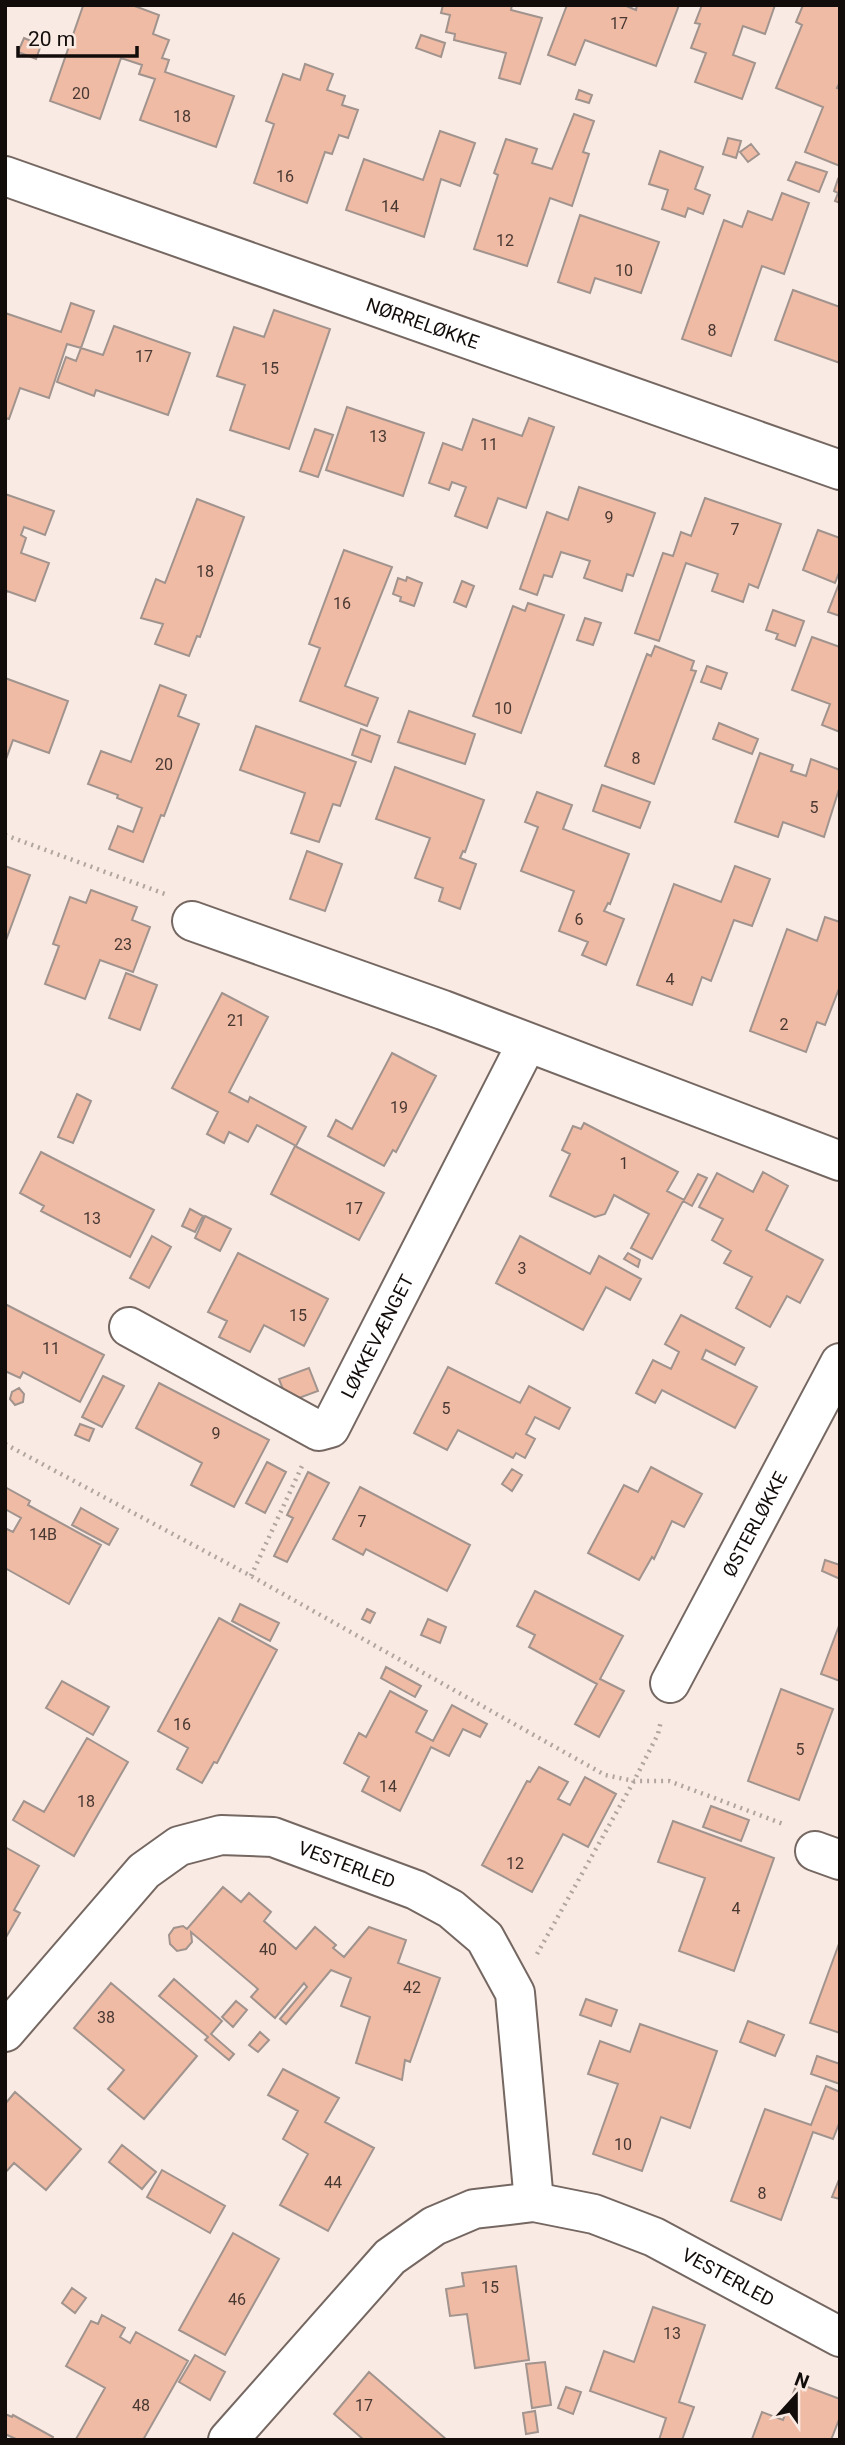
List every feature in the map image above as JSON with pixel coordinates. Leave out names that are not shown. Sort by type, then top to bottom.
[{"type":"street","name":"NØRRELØKKE","points":[[5,176],[840,470]]},
{"type":"street","points":[[192,921],[443,1010],[840,1161]]},
{"type":"street","name":"LØKKEVÆNGET","points":[[319,1431],[330,1428],[527,1043]]},
{"type":"street","points":[[129,1328],[319,1431]]},
{"type":"street","name":"ØSTERLØKKE","points":[[670,1683],[840,1363]]},
{"type":"street","name":"VESTERLED","points":[[5,2032],[144,1871],[179,1846],[221,1835],[272,1837],[416,1889],[451,1909],[485,1938],[515,1993],[534,2202]]},
{"type":"street","name":"VESTERLED","points":[[228,2440],[390,2257],[434,2226],[474,2209],[534,2202],[594,2214],[654,2237],[840,2337]]},
{"type":"path","points":[[5,835],[173,897],[192,921]]},
{"type":"path","points":[[251,1576],[319,1431]]},
{"type":"path","points":[[5,1444],[251,1576],[605,1774],[634,1781],[669,1781],[796,1829],[827,1855]]},
{"type":"path","points":[[515,1993],[659,1734],[670,1683]]},
{"type":"building","points":[[132,5],[159,15],[153,34],[169,40],[162,58],[169,60],[165,72],[234,96],[216,147],[140,120],[155,79],[139,74],[142,65],[121,58],[100,119],[50,101],[83,6]]},
{"type":"building","points":[[443,5],[512,5],[511,10],[542,18],[520,84],[499,78],[506,53],[454,40],[455,34],[446,32],[450,15],[441,13]]},
{"type":"building","points":[[567,5],[624,5],[636,10],[637,5],[679,5],[656,66],[585,40],[575,65],[548,55]]},
{"type":"building","points":[[702,5],[775,5],[765,34],[743,26],[733,55],[755,63],[742,99],[695,82],[706,53],[691,48],[700,24],[695,23]]},
{"type":"building","points":[[803,5],[840,5],[840,82],[837,88],[840,89],[840,166],[805,152],[823,107],[776,88],[802,25],[796,22]]},
{"type":"building","points":[[421,35],[445,43],[441,57],[416,48]]},
{"type":"building","points":[[24,38],[41,45],[36,59],[18,52]]},
{"type":"building","points":[[305,64],[333,74],[327,90],[345,96],[342,105],[358,110],[348,138],[339,135],[332,154],[325,152],[307,203],[254,183],[274,124],[266,121],[283,74],[300,80]]},
{"type":"building","points":[[579,90],[592,95],[589,103],[576,99]]},
{"type":"building","points":[[574,114],[594,121],[583,152],[589,154],[572,206],[550,198],[527,266],[474,249],[498,175],[494,173],[506,139],[537,149],[532,163],[552,169]]},
{"type":"building","points":[[440,131],[475,143],[460,186],[441,179],[424,237],[346,210],[364,159],[423,180]]},
{"type":"building","points":[[728,138],[741,141],[736,158],[723,154]]},
{"type":"building","points":[[751,144],[759,154],[748,162],[740,152]]},
{"type":"building","points":[[660,151],[703,167],[695,189],[710,195],[703,214],[688,208],[685,217],[662,209],[668,190],[649,184]]},
{"type":"building","points":[[796,162],[827,172],[819,192],[788,180]]},
{"type":"building","points":[[838,179],[840,203],[835,201],[838,193],[834,191]]},
{"type":"building","points":[[782,193],[809,203],[784,274],[762,266],[731,356],[682,339],[724,220],[742,227],[748,211],[772,220]]},
{"type":"building","points":[[580,215],[659,242],[641,293],[595,278],[590,293],[558,282]]},
{"type":"building","points":[[793,290],[840,307],[840,363],[775,340]]},
{"type":"building","points":[[71,303],[94,311],[81,348],[67,344],[49,398],[20,388],[9,419],[5,418],[5,313],[61,332]]},
{"type":"building","points":[[274,310],[330,329],[289,449],[230,430],[245,385],[217,376],[234,327],[264,337]]},
{"type":"building","points":[[114,326],[190,353],[168,415],[96,390],[94,396],[57,382],[66,357],[76,361],[81,348],[103,355]]},
{"type":"building","points":[[347,407],[424,433],[403,496],[326,470]]},
{"type":"building","points":[[529,418],[554,427],[526,508],[498,498],[487,528],[455,516],[466,487],[452,482],[449,490],[429,483],[443,443],[462,450],[473,419],[522,436]]},
{"type":"building","points":[[315,429],[333,435],[318,477],[300,471]]},
{"type":"building","points":[[579,487],[655,513],[633,576],[627,574],[622,591],[584,578],[590,561],[561,552],[552,577],[544,575],[537,595],[520,589],[547,512],[568,520]]},
{"type":"building","points":[[5,494],[54,511],[45,535],[24,527],[21,535],[26,538],[21,553],[49,563],[35,601],[7,591],[5,595]]},
{"type":"building","points":[[705,498],[781,524],[758,588],[749,584],[743,602],[712,591],[718,574],[686,563],[659,641],[635,633],[663,553],[673,556],[681,532],[691,536]]},
{"type":"building","points":[[197,499],[244,517],[200,637],[197,636],[189,656],[155,644],[163,624],[141,618],[156,579],[165,583]]},
{"type":"building","points":[[818,530],[840,538],[840,570],[835,583],[803,570]]},
{"type":"building","points":[[344,550],[392,567],[345,686],[378,698],[367,726],[300,701],[320,648],[309,644]]},
{"type":"building","points":[[407,577],[422,583],[414,606],[400,601],[401,597],[393,594],[398,578],[406,581]]},
{"type":"building","points":[[462,581],[474,586],[466,607],[454,602]]},
{"type":"building","points":[[840,581],[840,616],[828,612]]},
{"type":"building","points":[[528,603],[564,615],[521,733],[473,716],[513,606],[525,611]]},
{"type":"building","points":[[773,610],[804,621],[795,646],[776,639],[778,634],[766,630]]},
{"type":"building","points":[[585,618],[601,623],[593,645],[577,640]]},
{"type":"building","points":[[812,637],[840,647],[840,732],[822,725],[830,704],[792,690]]},
{"type":"building","points":[[655,646],[694,661],[691,670],[696,671],[654,784],[605,766],[647,654],[651,656]]},
{"type":"building","points":[[707,666],[727,673],[721,689],[701,682]]},
{"type":"building","points":[[5,678],[68,701],[49,753],[13,740],[5,762]]},
{"type":"building","points":[[160,685],[186,695],[178,716],[199,724],[164,816],[161,815],[143,862],[109,849],[118,826],[133,832],[142,808],[117,798],[118,795],[88,784],[101,751],[131,762]]},
{"type":"building","points":[[409,711],[475,734],[465,764],[398,742]]},
{"type":"building","points":[[719,723],[758,739],[752,754],[713,739]]},
{"type":"building","points":[[256,726],[356,762],[340,806],[333,804],[319,842],[291,833],[305,793],[240,770]]},
{"type":"building","points":[[361,729],[380,736],[371,762],[352,755]]},
{"type":"building","points":[[760,753],[793,765],[791,771],[806,776],[811,759],[840,770],[840,786],[824,837],[783,822],[778,837],[735,822]]},
{"type":"building","points":[[395,767],[484,800],[465,852],[463,851],[460,858],[476,864],[460,909],[439,901],[443,888],[415,878],[430,838],[376,819]]},
{"type":"building","points":[[602,785],[650,802],[640,828],[593,811]]},
{"type":"building","points":[[537,792],[572,805],[563,829],[629,854],[610,904],[608,903],[604,911],[624,919],[606,965],[582,955],[588,942],[559,931],[574,891],[521,871],[538,827],[525,822]]},
{"type":"building","points":[[307,851],[342,864],[325,911],[290,899]]},
{"type":"building","points":[[5,866],[30,875],[5,943]]},
{"type":"building","points":[[735,866],[770,879],[752,926],[734,920],[711,981],[702,977],[692,1005],[637,985],[674,884],[721,902]]},
{"type":"building","points":[[91,890],[137,907],[132,920],[150,927],[133,972],[100,960],[85,999],[45,984],[59,946],[53,944],[70,897],[86,903]]},
{"type":"building","points":[[825,917],[840,922],[840,986],[825,1025],[817,1022],[806,1052],[750,1031],[787,929],[817,941]]},
{"type":"building","points":[[126,973],[157,985],[140,1030],[109,1018]]},
{"type":"building","points":[[222,993],[268,1017],[229,1092],[248,1102],[250,1097],[306,1127],[296,1146],[257,1125],[248,1142],[229,1132],[224,1143],[207,1134],[218,1112],[172,1088]]},
{"type":"building","points":[[392,1053],[436,1076],[396,1152],[393,1150],[384,1166],[328,1136],[336,1120],[352,1129]]},
{"type":"building","points":[[77,1094],[91,1101],[73,1143],[58,1137]]},
{"type":"building","points":[[584,1123],[678,1172],[667,1191],[684,1200],[698,1174],[707,1178],[692,1206],[683,1201],[652,1259],[631,1248],[649,1214],[614,1195],[605,1214],[595,1217],[550,1196],[570,1154],[562,1150],[573,1126],[581,1129]]},
{"type":"building","points":[[295,1146],[384,1193],[359,1240],[271,1194]]},
{"type":"building","points":[[41,1152],[154,1210],[130,1257],[41,1211],[44,1206],[20,1193]]},
{"type":"building","points":[[763,1172],[788,1186],[766,1230],[823,1260],[800,1303],[787,1296],[770,1327],[736,1308],[752,1277],[724,1263],[731,1251],[712,1240],[723,1219],[699,1207],[717,1173],[753,1192]]},
{"type":"building","points":[[190,1209],[203,1216],[195,1232],[182,1226]]},
{"type":"building","points":[[205,1216],[231,1229],[220,1251],[195,1238]]},
{"type":"building","points":[[152,1236],[171,1247],[149,1288],[130,1278]]},
{"type":"building","points":[[520,1236],[590,1274],[599,1256],[641,1279],[630,1300],[606,1287],[583,1330],[496,1283]]},
{"type":"building","points":[[238,1253],[328,1299],[304,1346],[264,1325],[250,1352],[219,1337],[227,1321],[208,1312]]},
{"type":"building","points":[[628,1253],[640,1260],[638,1267],[624,1259]]},
{"type":"building","points":[[5,1304],[104,1355],[80,1402],[23,1372],[20,1378],[5,1371]]},
{"type":"building","points":[[681,1315],[744,1348],[735,1365],[706,1350],[702,1359],[757,1387],[735,1428],[662,1390],[655,1403],[636,1393],[653,1360],[671,1369],[679,1352],[665,1344]]},
{"type":"building","points":[[448,1367],[520,1403],[529,1386],[570,1408],[559,1429],[535,1417],[526,1434],[535,1439],[525,1458],[516,1453],[513,1458],[458,1430],[447,1450],[414,1433]]},
{"type":"building","points":[[309,1368],[318,1391],[288,1402],[279,1379]]},
{"type":"building","points":[[103,1376],[124,1386],[102,1427],[82,1417]]},
{"type":"building","points":[[159,1383],[269,1440],[234,1507],[191,1485],[202,1463],[136,1428]]},
{"type":"building","points":[[19,1388],[24,1394],[23,1402],[15,1405],[10,1399],[12,1392]]},
{"type":"building","points":[[80,1424],[94,1429],[89,1441],[75,1435]]},
{"type":"building","points":[[267,1462],[286,1472],[265,1513],[246,1503]]},
{"type":"building","points":[[651,1467],[702,1494],[684,1527],[672,1521],[654,1559],[652,1557],[639,1580],[588,1553],[624,1485],[638,1492]]},
{"type":"building","points":[[512,1469],[522,1475],[512,1491],[502,1484]]},
{"type":"building","points":[[308,1472],[329,1483],[287,1562],[274,1556],[293,1518],[287,1515]]},
{"type":"building","points":[[5,1487],[30,1501],[28,1505],[101,1545],[69,1604],[5,1568],[5,1528],[13,1532],[21,1518],[5,1509]]},
{"type":"building","points":[[360,1487],[470,1545],[447,1591],[366,1549],[363,1555],[333,1539]]},
{"type":"building","points":[[81,1508],[118,1529],[109,1545],[72,1525]]},
{"type":"building","points":[[825,1560],[840,1565],[840,1579],[822,1571]]},
{"type":"building","points":[[535,1591],[623,1636],[600,1679],[624,1691],[599,1737],[575,1724],[597,1684],[529,1647],[535,1635],[517,1626]]},
{"type":"building","points":[[240,1604],[279,1623],[270,1641],[232,1621]]},
{"type":"building","points":[[367,1609],[375,1613],[370,1623],[362,1619]]},
{"type":"building","points":[[219,1618],[277,1650],[217,1763],[214,1762],[202,1783],[177,1769],[188,1748],[158,1731]]},
{"type":"building","points":[[428,1619],[446,1627],[440,1643],[421,1635]]},
{"type":"building","points":[[840,1623],[840,1681],[821,1674]]},
{"type":"building","points":[[386,1667],[421,1686],[415,1697],[381,1678]]},
{"type":"building","points":[[62,1681],[109,1707],[93,1735],[46,1708]]},
{"type":"building","points":[[781,1689],[833,1709],[799,1800],[748,1781]]},
{"type":"building","points":[[390,1691],[427,1711],[416,1732],[433,1741],[452,1705],[487,1724],[480,1737],[463,1729],[449,1756],[431,1747],[400,1811],[362,1791],[369,1777],[344,1763],[359,1733],[366,1737]]},
{"type":"building","points":[[87,1738],[128,1762],[74,1856],[13,1820],[24,1801],[44,1812]]},
{"type":"building","points":[[539,1767],[568,1782],[558,1799],[570,1805],[585,1777],[616,1794],[588,1847],[563,1834],[532,1892],[482,1865],[527,1781],[530,1782]]},
{"type":"building","points":[[711,1806],[749,1820],[741,1841],[703,1827]]},
{"type":"building","points":[[673,1821],[774,1858],[734,1971],[679,1951],[705,1878],[658,1862]]},
{"type":"building","points":[[5,1847],[39,1866],[14,1910],[20,1913],[5,1939]]},
{"type":"building","points":[[223,1887],[241,1902],[249,1893],[271,1912],[264,1921],[296,1949],[315,1927],[336,1945],[333,1948],[344,1957],[369,1927],[406,1940],[398,1963],[440,1978],[410,2062],[405,2060],[402,2080],[356,2063],[370,2017],[341,2006],[351,1978],[331,1970],[286,2024],[280,2019],[307,1987],[304,1983],[275,2018],[251,1997],[258,1989],[191,1932],[192,1942],[186,1949],[177,1951],[170,1944],[169,1935],[174,1928],[183,1926],[187,1929]]},
{"type":"building","points":[[840,1941],[840,2033],[810,2023]]},
{"type":"building","points":[[174,1979],[222,2021],[211,2034],[234,2054],[229,2060],[205,2040],[208,2037],[159,1996]]},
{"type":"building","points":[[111,1983],[197,2056],[144,2119],[108,2089],[124,2070],[74,2028]]},
{"type":"building","points":[[586,1999],[617,2010],[611,2026],[580,2015]]},
{"type":"building","points":[[236,2001],[247,2010],[233,2027],[222,2017]]},
{"type":"building","points":[[748,2021],[784,2035],[775,2056],[740,2042]]},
{"type":"building","points":[[640,2024],[717,2051],[690,2128],[661,2117],[642,2171],[593,2154],[618,2084],[588,2074],[600,2041],[630,2052]]},
{"type":"building","points":[[260,2032],[269,2040],[258,2052],[249,2045]]},
{"type":"building","points":[[817,2056],[840,2064],[840,2084],[811,2074]]},
{"type":"building","points":[[283,2069],[339,2098],[325,2122],[374,2148],[328,2231],[280,2205],[308,2154],[283,2139],[298,2111],[268,2095]]},
{"type":"building","points":[[826,2086],[840,2092],[840,2121],[833,2139],[813,2132],[781,2220],[731,2201],[765,2109],[811,2125]]},
{"type":"building","points":[[15,2092],[81,2149],[46,2190],[14,2163],[5,2173],[5,2104]]},
{"type":"building","points":[[122,2145],[156,2172],[142,2189],[109,2162]]},
{"type":"building","points":[[162,2170],[225,2206],[210,2233],[147,2197]]},
{"type":"building","points":[[840,2177],[840,2199],[832,2197]]},
{"type":"building","points":[[233,2233],[279,2259],[225,2355],[179,2330]]},
{"type":"building","points":[[516,2266],[529,2360],[475,2368],[467,2314],[450,2316],[446,2289],[464,2286],[462,2273]]},
{"type":"building","points":[[72,2288],[86,2298],[75,2313],[62,2303]]},
{"type":"building","points":[[653,2307],[705,2325],[679,2402],[694,2407],[682,2440],[659,2440],[666,2418],[590,2391],[604,2351],[634,2362]]},
{"type":"building","points":[[102,2315],[125,2328],[120,2337],[130,2343],[136,2332],[188,2361],[143,2440],[76,2439],[105,2388],[66,2366],[91,2321],[98,2324]]},
{"type":"building","points":[[195,2355],[225,2372],[210,2400],[179,2382]]},
{"type":"building","points":[[545,2362],[551,2405],[532,2408],[526,2364]]},
{"type":"building","points":[[369,2372],[447,2440],[364,2440],[334,2414]]},
{"type":"building","points":[[797,2383],[840,2399],[840,2417],[831,2440],[752,2439],[762,2412],[783,2420]]},
{"type":"building","points":[[566,2387],[581,2392],[573,2414],[558,2408]]},
{"type":"building","points":[[535,2411],[538,2432],[526,2434],[523,2413]]},
{"type":"building","points":[[5,2414],[12,2417],[13,2415],[53,2437],[52,2440],[18,2440],[5,2434]]}]
